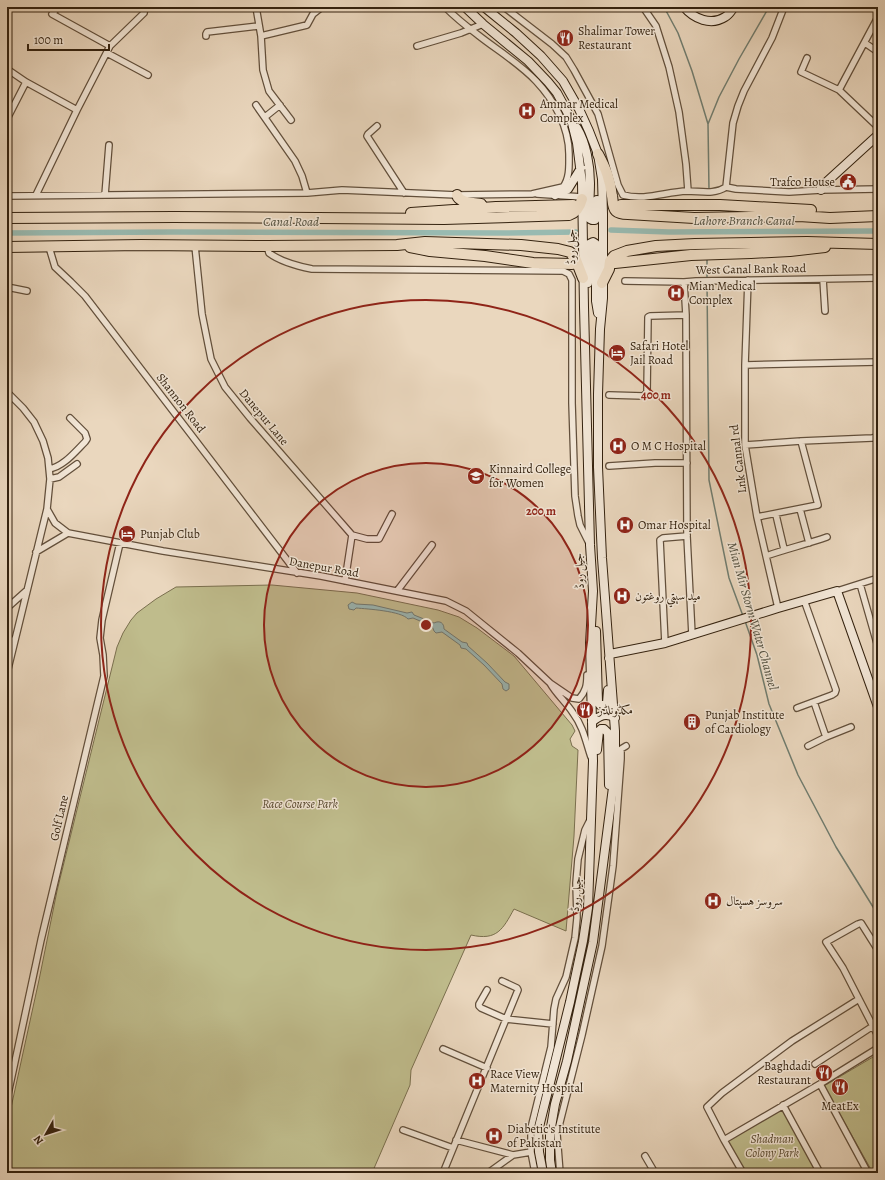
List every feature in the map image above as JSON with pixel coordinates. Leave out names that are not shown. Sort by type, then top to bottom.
[{"type":"highway","points":[[598,154],[604,164],[610,181],[614,207],[619,213],[694,218],[799,216],[830,218],[878,216]]},
{"type":"highway","points":[[457,195],[461,201],[496,207]]},
{"type":"highway","points":[[7,218],[444,219],[569,215],[574,213],[580,207],[582,198]]},
{"type":"highway","points":[[622,200],[692,205],[764,207],[823,211],[859,216]]},
{"type":"highway","points":[[355,218],[496,207],[573,205]]},
{"type":"highway","points":[[7,247],[141,245],[397,245],[425,242],[520,245],[567,251],[572,254],[576,260],[583,278]]},
{"type":"highway","points":[[602,283],[610,262],[614,256],[656,246],[807,242],[878,244]]},
{"type":"highway","points":[[615,264],[691,255],[795,251],[855,244]]},
{"type":"highway","points":[[397,245],[430,251],[485,256],[532,263],[572,264]]},
{"type":"main road","name":"جیل روڈ","points":[[465,7],[538,70],[557,93],[571,119],[581,168],[590,545],[593,591],[590,644],[593,761],[588,908],[570,1002],[538,1131],[539,1152],[543,1173]]},
{"type":"main road","name":"جیل روڈ","points":[[484,7],[541,56],[563,81],[580,109],[598,154],[603,214],[603,298],[600,329],[598,394],[600,521],[615,718],[615,772],[609,809],[593,942],[551,1126],[550,1160],[552,1173]]},
{"type":"main road","points":[[684,7],[693,16],[707,21],[716,21],[726,17],[734,7]]},
{"type":"main road","points":[[571,119],[581,135],[588,161],[590,182],[589,215],[590,219],[592,220],[595,220],[597,217],[597,185],[600,166]]},
{"type":"main road","points":[[821,190],[821,187],[878,135]]},
{"type":"main road","points":[[555,195],[568,189],[581,168]]},
{"type":"main road","points":[[584,307],[587,296],[589,244],[593,242],[596,244],[596,301],[600,329]]},
{"type":"main road","points":[[593,591],[598,702],[600,705],[603,706],[607,703],[608,664],[610,654],[665,643],[804,600],[837,592],[878,707]]},
{"type":"main road","points":[[592,722],[602,715],[612,716],[615,718]]},
{"type":"main road","points":[[592,798],[598,733],[600,730],[604,729],[608,733],[609,809]]},
{"type":"street","points":[[58,7],[52,14],[110,46]]},
{"type":"street","points":[[36,195],[110,46],[144,13],[145,7]]},
{"type":"street","points":[[256,7],[261,36],[263,70],[269,91],[291,120]]},
{"type":"street","points":[[261,36],[307,25],[313,14],[322,7]]},
{"type":"street","points":[[445,7],[471,29],[513,60],[535,80],[555,107],[569,142],[569,166],[567,180],[565,185],[561,188],[532,194]]},
{"type":"street","points":[[504,7],[552,44],[566,57],[574,70],[598,114],[622,200],[630,197],[648,197],[688,191],[712,192],[726,187],[736,190],[789,192],[878,189]]},
{"type":"street","points":[[643,7],[656,26],[669,67],[679,112],[688,191]]},
{"type":"street","points":[[726,187],[733,123],[738,106],[744,91],[772,38],[784,7]]},
{"type":"street","points":[[839,90],[878,17]]},
{"type":"street","points":[[417,46],[483,24]]},
{"type":"street","points":[[206,36],[207,32],[259,26]]},
{"type":"street","points":[[865,43],[878,52]]},
{"type":"street","points":[[107,53],[148,75]]},
{"type":"street","points":[[807,58],[801,72],[839,90],[878,127]]},
{"type":"street","points":[[7,69],[26,82],[77,110]]},
{"type":"street","points":[[7,119],[26,82]]},
{"type":"street","points":[[256,105],[295,161],[307,193]]},
{"type":"street","points":[[265,117],[280,105]]},
{"type":"street","points":[[378,126],[367,136],[404,193]]},
{"type":"street","points":[[105,195],[109,145]]},
{"type":"street","points":[[7,196],[307,193],[342,190],[457,195],[532,194],[582,198]]},
{"type":"street","name":"Danepur Lane","points":[[195,246],[202,314],[208,344],[212,359],[225,387],[250,418],[352,535]]},
{"type":"street","points":[[267,246],[269,253],[280,260],[312,269],[563,271],[569,274],[572,280],[572,395],[575,496],[580,525],[590,545]]},
{"type":"street","name":"Shannon Road","points":[[49,247],[55,267],[85,296],[297,573]]},
{"type":"street","name":"West Canal Bank Road","points":[[625,282],[878,278]]},
{"type":"street","points":[[823,279],[825,311]]},
{"type":"street","name":"Lnk Cannal rd","points":[[748,280],[745,365],[746,445],[757,518],[778,608]]},
{"type":"street","points":[[684,282],[686,315],[687,536],[692,635]]},
{"type":"street","points":[[7,287],[27,291]]},
{"type":"street","points":[[609,395],[644,396],[647,392],[648,317],[686,315]]},
{"type":"street","points":[[745,365],[878,362]]},
{"type":"street","points":[[7,392],[24,408],[34,422],[43,441],[48,458],[50,479],[47,510],[7,673]]},
{"type":"street","points":[[49,469],[55,468],[63,463],[86,442],[87,439],[85,434],[70,418]]},
{"type":"street","points":[[746,445],[801,440],[878,437]]},
{"type":"street","points":[[757,518],[818,505],[801,440]]},
{"type":"street","points":[[609,466],[655,463],[687,463]]},
{"type":"street","points":[[50,479],[59,477],[77,464]]},
{"type":"street","points":[[800,509],[810,543]]},
{"type":"street","points":[[36,552],[68,533],[55,523],[47,510]]},
{"type":"street","points":[[345,581],[352,535],[367,539],[380,539],[392,514]]},
{"type":"street","points":[[776,515],[784,549]]},
{"type":"street","name":"Danepur Road","points":[[68,533],[162,551],[321,576],[446,601],[466,611],[518,653],[550,683],[572,698],[579,699],[584,694],[587,687],[590,644]]},
{"type":"street","points":[[665,643],[660,540],[663,538],[687,536]]},
{"type":"street","points":[[766,556],[784,549],[828,537]]},
{"type":"street","name":"Golf Lane","points":[[7,1099],[41,940],[104,676],[103,655],[100,638],[102,620],[120,543]]},
{"type":"street","points":[[397,591],[432,544]]},
{"type":"street","points":[[837,592],[878,578]]},
{"type":"street","points":[[860,584],[878,647]]},
{"type":"street","points":[[7,608],[27,591]]},
{"type":"street","points":[[797,708],[832,695],[836,690],[804,600]]},
{"type":"street","points":[[7,636],[14,642]]},
{"type":"street","name":"Danepur Road","points":[[550,683],[553,689],[573,712],[580,725],[593,761]]},
{"type":"street","points":[[814,702],[826,737]]},
{"type":"street","points":[[808,746],[852,727]]},
{"type":"street","points":[[560,1173],[557,1134],[582,1035],[602,946],[613,866],[621,767],[621,749],[626,746]]},
{"type":"street","points":[[535,1173],[531,1128],[551,1047],[556,999],[566,977],[575,938],[577,918],[576,883],[578,859],[585,830],[591,818]]},
{"type":"street","points":[[878,950],[862,924],[858,924],[826,942],[843,968],[878,1036]]},
{"type":"street","points":[[443,1173],[518,990],[502,981]]},
{"type":"street","points":[[487,990],[479,1006],[506,1019],[552,1027],[563,1032]]},
{"type":"street","points":[[743,1173],[707,1107],[722,1093],[792,1041],[859,999]]},
{"type":"street","points":[[815,1064],[873,1026]]},
{"type":"street","points":[[724,1140],[878,1048]]},
{"type":"street","points":[[443,1049],[487,1068]]},
{"type":"street","points":[[820,1084],[868,1173]]},
{"type":"street","points":[[783,1105],[818,1172]]},
{"type":"street","points":[[403,1130],[453,1148]]},
{"type":"street","points":[[456,1140],[513,1155],[532,1152]]},
{"type":"street","points":[[488,1173],[513,1155]]},
{"type":"street","points":[[645,1156],[655,1173]]},
{"type":"green space","name":"Race Course Park","points":[[272,585],[357,593],[438,610],[459,617],[477,628],[514,656],[572,725],[575,731],[570,739],[572,746],[578,750],[574,836],[566,931],[514,909],[498,932],[487,936],[471,935],[411,1070],[410,1085],[372,1173],[7,1173],[7,1126],[57,891],[117,647],[123,633],[137,613],[176,587]]},
{"type":"green space","points":[[873,1057],[878,1058],[878,1173],[873,1173],[824,1086]]},
{"type":"green space","name":"Shadman Colony Park","points":[[782,1109],[816,1168],[808,1173],[746,1173],[727,1140]]},
{"type":"water","points":[[352,602],[407,613],[412,612],[414,615],[434,623],[441,623],[444,629],[462,642],[467,643],[468,646],[505,682],[509,684],[509,689],[506,691],[503,689],[502,684],[466,649],[461,648],[460,645],[442,632],[436,633],[432,626],[413,618],[408,619],[392,612],[356,608],[354,610],[349,609],[348,605]]},
{"type":"waterway","points":[[664,7],[678,33],[692,71],[708,124],[709,190]]},
{"type":"waterway","points":[[708,124],[719,97],[769,7]]},
{"type":"waterway","name":"Lahore Branch Canal","points":[[611,230],[669,232],[878,231]]},
{"type":"waterway","name":"Canal Road","points":[[7,233],[576,232]]},
{"type":"waterway","name":"Mian Mir Storm Water Channel","points":[[707,258],[707,278]]},
{"type":"waterway","name":"Mian Mir Storm Water Channel","points":[[707,282],[709,480],[729,578],[743,616]]},
{"type":"waterway","name":"Mian Mir Storm Water Channel","points":[[745,621],[757,655],[769,704],[798,775],[836,847],[878,915]]},
{"type":"place","name":"Shalimar Tower Restaurant","points":[[565,38]]},
{"type":"place","name":"Ammar Medical Complex","points":[[527,111]]},
{"type":"place","name":"Trafco House","points":[[848,182]]},
{"type":"place","name":"Mian Medical Complex","points":[[676,293]]},
{"type":"place","name":"Safari Hotel Jail Road","points":[[617,353]]},
{"type":"place","name":"O M C Hospital","points":[[618,446]]},
{"type":"place","name":"Kinnaird College for Women","points":[[476,476]]},
{"type":"place","name":"Omar Hospital","points":[[625,525]]},
{"type":"place","name":"Punjab Club","points":[[127,534]]},
{"type":"place","name":"مید سېټي روغتون","points":[[622,596]]},
{"type":"place","name":"مکڈونلڈز","points":[[585,710]]},
{"type":"place","name":"Punjab Institute of Cardiology","points":[[692,722]]},
{"type":"place","name":"سروسز ہسپتال","points":[[713,901]]},
{"type":"place","name":"Baghdadi Restaurant","points":[[824,1073]]},
{"type":"place","name":"Race View Maternity Hospital","points":[[477,1081]]},
{"type":"place","name":"MeatEx","points":[[840,1087]]},
{"type":"place","name":"Diabetic's Institute of Pakistan","points":[[494,1136]]}]
